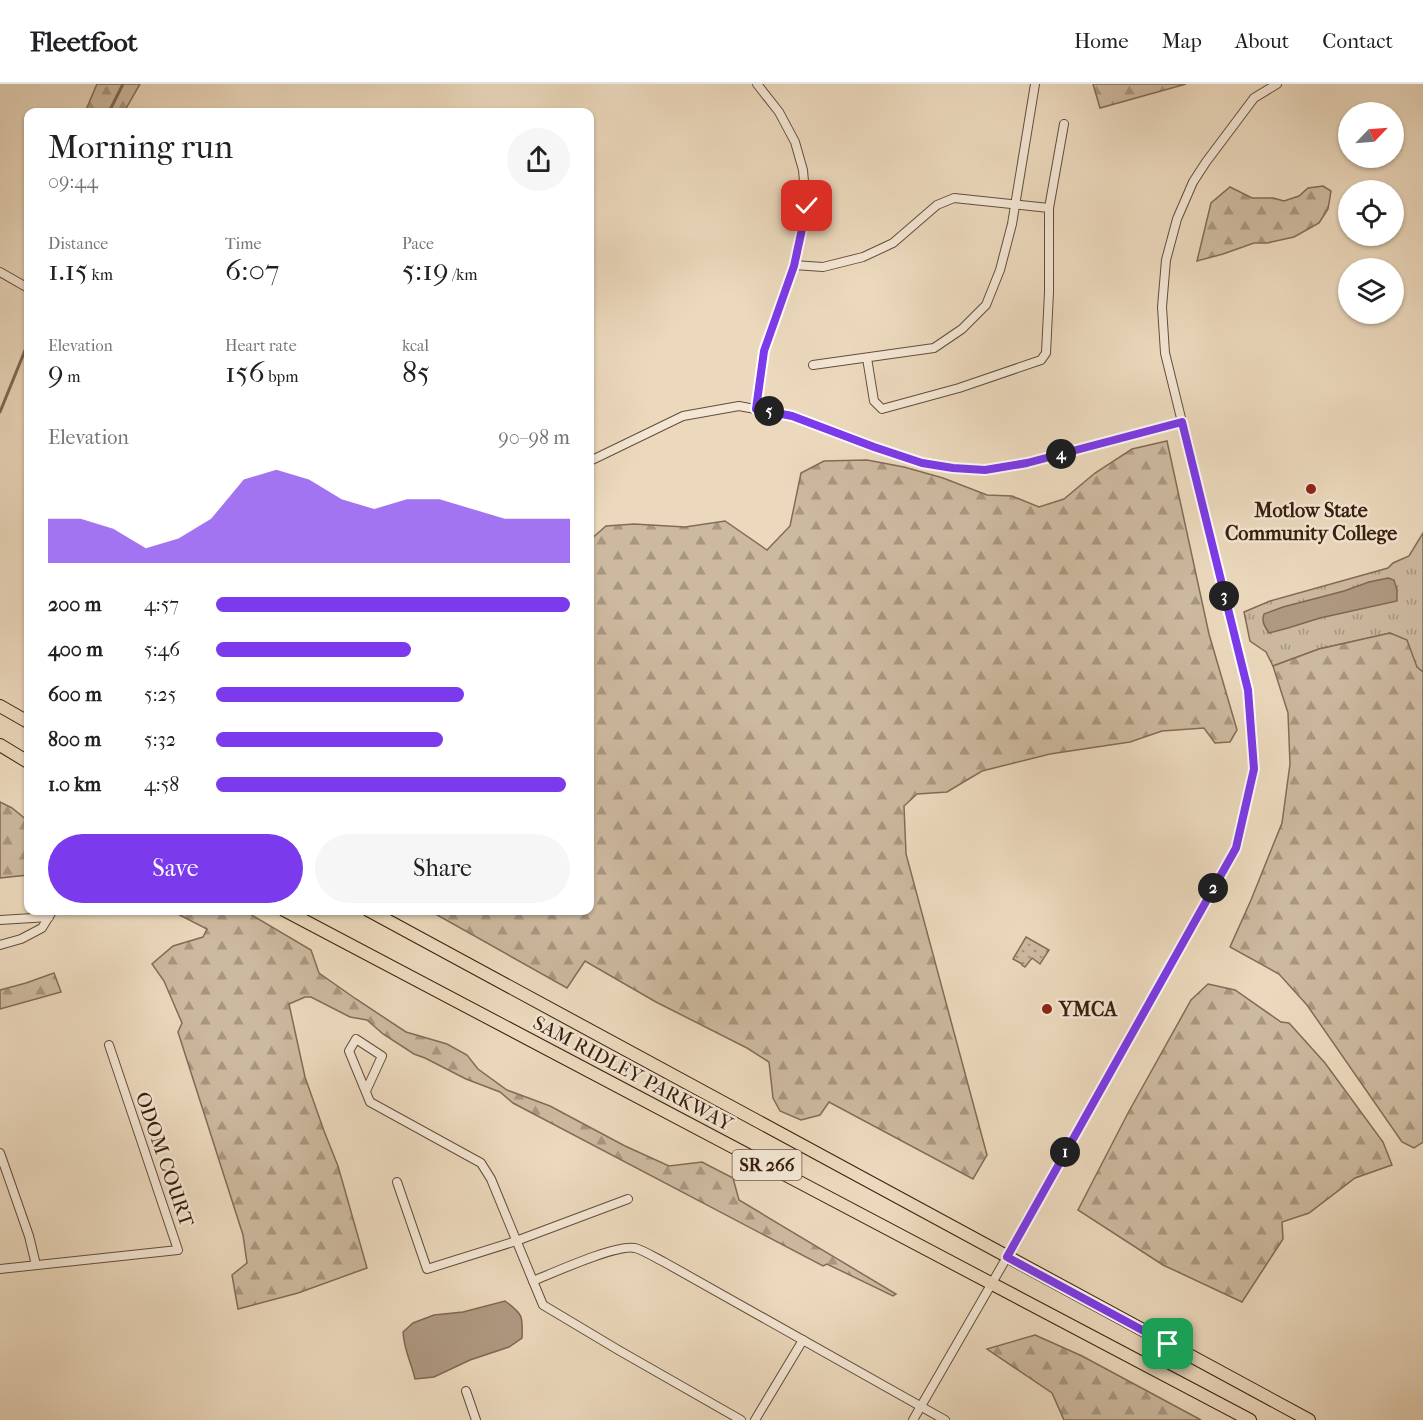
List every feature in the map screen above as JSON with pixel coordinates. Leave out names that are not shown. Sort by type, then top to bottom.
[{"type":"main road","points":[[0,706],[24,720]]},
{"type":"main road","points":[[0,745],[24,760]]},
{"type":"main road","name":"SAM RIDLEY PARKWAY","points":[[293,915],[1250,1420]]},
{"type":"main road","name":"SAM RIDLEY PARKWAY","points":[[377,915],[1309,1420]]},
{"type":"street","points":[[756,409],[764,351],[794,266],[807,206],[803,170],[795,142],[779,112],[759,84]]},
{"type":"street","points":[[813,365],[934,348],[962,329],[986,305],[1000,270],[1012,224],[1035,84]]},
{"type":"street","points":[[913,1420],[1236,848],[1254,769],[1248,690],[1165,353],[1162,307],[1166,260],[1177,219],[1193,182],[1254,98],[1277,84]]},
{"type":"street","points":[[867,357],[874,401],[882,409],[959,388],[1041,360],[1046,353],[1049,208],[1064,123]]},
{"type":"street","points":[[794,266],[823,267],[863,257],[893,243],[937,205],[954,198],[1049,208]]},
{"type":"street","points":[[0,272],[24,286]]},
{"type":"street","points":[[594,459],[683,416],[739,406],[792,416],[922,463],[985,470],[1027,463],[1182,422]]},
{"type":"street","points":[[0,920],[42,915]]},
{"type":"street","points":[[0,945],[21,939],[42,928],[50,915]]},
{"type":"street","points":[[366,1091],[382,1056],[356,1039],[349,1051],[370,1102],[481,1163],[491,1179],[543,1305],[741,1420]]},
{"type":"street","name":"ODOM COURT","points":[[0,1269],[178,1250],[108,1045]]},
{"type":"street","points":[[0,1153],[29,1236],[36,1265]]},
{"type":"street","points":[[397,1182],[428,1269],[628,1199]]},
{"type":"street","points":[[533,1281],[613,1250],[634,1248],[664,1262],[945,1420]]},
{"type":"street","points":[[755,1420],[803,1340]]},
{"type":"street","points":[[466,1391],[477,1420]]},
{"type":"green space","points":[[97,84],[140,84],[126,108],[87,108]]},
{"type":"green space","points":[[1093,84],[1186,84],[1100,108]]},
{"type":"green space","points":[[1323,186],[1331,191],[1328,209],[1319,223],[1294,237],[1267,243],[1254,243],[1197,261],[1211,203],[1230,187],[1252,198],[1273,198],[1284,201],[1299,196],[1308,188]]},
{"type":"green space","points":[[1167,441],[1209,634],[1237,730],[1230,742],[1215,743],[1204,728],[1162,731],[1130,742],[1050,754],[982,771],[947,792],[917,794],[904,806],[906,854],[987,1155],[973,1179],[829,1102],[820,1115],[801,1120],[780,1111],[773,1098],[769,1062],[747,1048],[656,1002],[585,961],[567,988],[437,915],[594,915],[594,536],[606,526],[634,524],[685,527],[725,521],[767,550],[790,526],[801,473],[824,461],[867,460],[904,467],[943,478],[987,495],[1012,496],[1039,507],[1064,499],[1095,473],[1132,449]]},
{"type":"green space","points":[[1423,533],[1423,672],[1417,668],[1390,633],[1319,649],[1273,666],[1266,652],[1250,641],[1244,612],[1270,601],[1388,568],[1393,563],[1409,556]]},
{"type":"green space","points":[[1390,633],[1407,640],[1417,667],[1423,672],[1423,1142],[1414,1148],[1402,1142],[1307,1005],[1279,974],[1230,947],[1282,823],[1290,764],[1288,713],[1273,666],[1319,649]]},
{"type":"green space","points":[[0,802],[24,818],[24,875],[0,878]]},
{"type":"green space","points":[[180,915],[252,915],[311,950],[319,973],[406,1032],[447,1044],[467,1055],[478,1069],[507,1090],[550,1106],[625,1146],[669,1166],[702,1162],[733,1178],[739,1200],[896,1294],[893,1296],[827,1264],[823,1266],[513,1103],[500,1092],[466,1079],[414,1054],[383,1034],[367,1020],[350,1017],[311,997],[305,997],[289,1004],[305,1077],[338,1166],[367,1268],[298,1293],[238,1309],[232,1275],[247,1263],[243,1235],[178,1032],[182,1023],[164,981],[152,964],[173,946],[203,937],[207,929]]},
{"type":"green space","points":[[1026,937],[1049,950],[1040,964],[1032,958],[1025,967],[1013,959]]},
{"type":"green space","points":[[54,973],[61,992],[0,1009],[0,990]]},
{"type":"green space","points":[[1208,984],[1235,990],[1281,1022],[1289,1023],[1325,1063],[1383,1142],[1392,1165],[1355,1178],[1309,1213],[1282,1222],[1283,1239],[1242,1302],[1163,1265],[1078,1210],[1128,1113],[1191,1000]]},
{"type":"green space","points":[[1035,1335],[1082,1356],[1201,1420],[1064,1420],[1052,1393],[987,1349]]},
{"type":"shaded area","points":[[1388,578],[1394,580],[1397,601],[1320,618],[1269,633],[1264,624],[1264,614]]},
{"type":"shaded area","points":[[505,1301],[521,1316],[522,1338],[509,1347],[470,1360],[434,1377],[415,1379],[403,1332],[413,1323],[434,1315],[463,1312]]},
{"type":"waterway","points":[[111,108],[123,84]]},
{"type":"waterway","points":[[0,412],[24,353]]},
{"type":"place","name":"Motlow State Community College","points":[[1311,489]]},
{"type":"place","name":"YMCA","points":[[1047,1009]]},
{"type":"route","points":[[807,206],[794,266],[764,351],[756,409],[792,416],[922,463],[985,470],[1027,463],[1182,422],[1248,690],[1254,769],[1236,848],[1007,1257],[1168,1344]]}]
